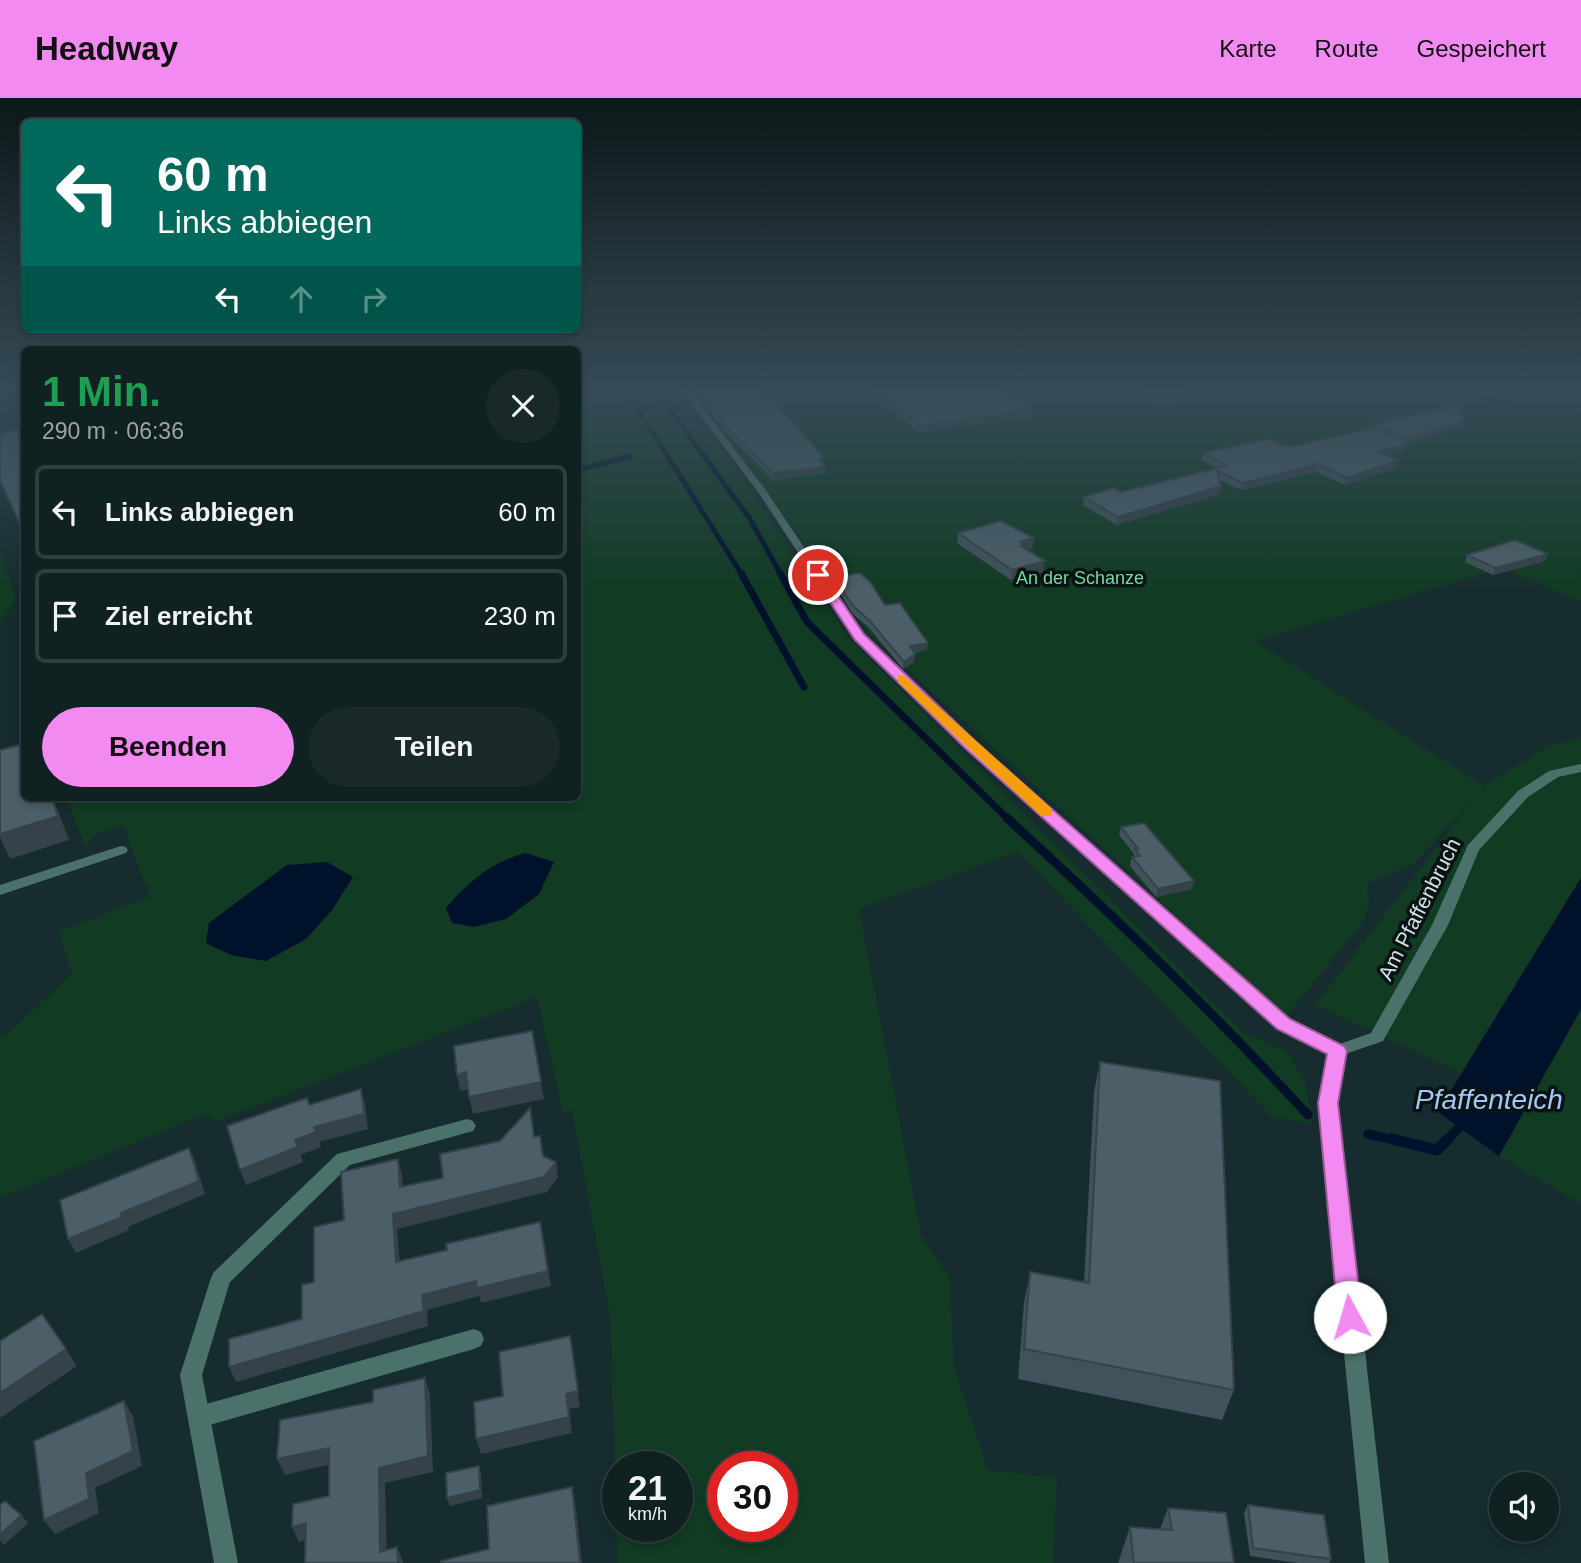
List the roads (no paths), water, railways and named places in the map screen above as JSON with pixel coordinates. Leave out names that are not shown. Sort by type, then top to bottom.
[{"type":"street","points":[[736,456],[762,491],[859,637],[971,745],[1284,1024],[1338,1051],[1328,1103],[1377,1563]]},
{"type":"street","name":"Am Pfaffenbruch","points":[[1338,1051],[1377,1037],[1440,925],[1473,848],[1523,794],[1554,774],[1581,768]]},
{"type":"street","points":[[0,890],[121,850]]},
{"type":"street","points":[[226,1563],[191,1375],[221,1278],[344,1159],[467,1126]]},
{"type":"street","points":[[199,1417],[474,1339]]},
{"type":"water","points":[[525,853],[554,862],[539,894],[506,919],[474,927],[452,923],[446,908],[463,890],[491,868]]},
{"type":"water","points":[[327,862],[353,877],[332,910],[306,939],[266,961],[231,955],[206,943],[209,923],[287,865]]},
{"type":"water","name":"Pfaffenteich","points":[[1581,878],[1581,1009],[1499,1156],[1438,1112]]},
{"type":"waterway","points":[[581,469],[630,456]]},
{"type":"waterway","points":[[668,456],[742,575]]},
{"type":"waterway","points":[[704,456],[750,519],[781,575]]},
{"type":"waterway","points":[[741,573],[804,687]]},
{"type":"waterway","points":[[780,573],[807,622],[1009,820]]},
{"type":"waterway","points":[[1007,818],[1161,963],[1308,1115]]},
{"type":"waterway","points":[[1392,1139],[1437,1150],[1467,1120]]},
{"type":"waterway","points":[[1368,1134],[1399,1141]]},
{"type":"park label","name":"An der Schanze","points":[[1080,578]]}]
